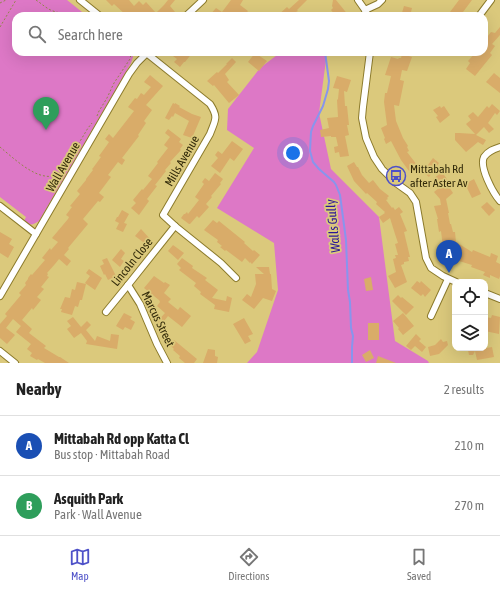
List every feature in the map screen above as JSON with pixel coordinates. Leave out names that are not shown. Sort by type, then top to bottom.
[{"type":"street","points":[[80,0],[95,12]]},
{"type":"street","points":[[190,12],[203,0]]},
{"type":"street","points":[[358,0],[365,10],[378,4],[382,0]]},
{"type":"street","points":[[482,12],[491,0]]},
{"type":"street","name":"Wall Avenue","points":[[0,296],[129,74],[143,56]]},
{"type":"street","name":"Mills Avenue","points":[[152,56],[210,104],[216,112],[210,134],[163,215],[222,263],[236,278]]},
{"type":"street","points":[[369,56],[362,118],[366,138],[374,157],[382,168],[396,183],[410,193],[416,202],[426,258],[432,268],[437,273],[452,280]]},
{"type":"street","points":[[500,147],[492,150],[485,157],[483,167],[492,188],[500,201]]},
{"type":"street","points":[[0,206],[36,234]]},
{"type":"street","name":"Lincoln Close","points":[[106,312],[175,226]]},
{"type":"street","points":[[431,316],[448,279]]},
{"type":"street","name":"Marcus Street","points":[[128,285],[140,304],[167,363]]},
{"type":"street","points":[[488,294],[500,299]]},
{"type":"street","points":[[0,351],[15,363]]},
{"type":"path","points":[[0,3],[6,0]]},
{"type":"path","points":[[0,27],[16,0]]},
{"type":"path","points":[[36,0],[54,12]]},
{"type":"path","points":[[95,120],[98,111],[130,56]]},
{"type":"path","points":[[0,147],[39,175],[57,175],[64,168],[88,128],[93,123]]},
{"type":"shaded area","points":[[0,0],[67,0],[82,12],[12,12],[12,56],[133,56],[131,63],[39,221],[28,224],[24,221],[26,217],[0,197]]},
{"type":"shaded area","points":[[276,56],[326,56],[319,113],[331,169],[379,217],[395,341],[429,363],[247,363],[257,352],[278,290],[274,243],[217,208],[254,148],[227,130],[228,109],[260,68]]},
{"type":"building","points":[[106,0],[129,0],[134,6],[139,1],[143,5],[146,2],[155,12],[123,12],[114,4],[112,6]]},
{"type":"building","points":[[168,0],[175,0],[170,6],[175,12],[157,12]]},
{"type":"building","points":[[231,0],[243,0],[240,5],[248,11],[247,12],[222,12]]},
{"type":"building","points":[[299,0],[307,0],[296,12],[281,12],[287,7],[289,9]]},
{"type":"building","points":[[333,0],[336,0],[346,12],[333,12],[331,10],[333,8]]},
{"type":"building","points":[[459,0],[472,0],[463,12],[450,12]]},
{"type":"building","points":[[404,6],[412,8],[411,12],[402,12]]},
{"type":"building","points":[[216,8],[222,12],[212,12]]},
{"type":"building","points":[[500,27],[500,35],[492,44],[495,46],[490,53],[492,55],[475,76],[466,69],[470,63],[468,61],[472,56],[488,56],[488,36],[491,32],[495,33]]},
{"type":"building","points":[[173,56],[190,56],[180,67],[174,62],[177,59]]},
{"type":"building","points":[[253,56],[260,56],[267,61],[259,71],[248,62]]},
{"type":"building","points":[[402,56],[412,57],[407,71],[402,70],[400,80],[404,81],[399,106],[394,105],[396,121],[408,146],[409,151],[407,152],[417,165],[409,171],[401,160],[391,141],[386,144],[381,128],[387,125],[384,102],[385,93],[387,93],[391,76],[385,75],[391,57],[398,59]]},
{"type":"building","points":[[232,58],[236,62],[225,74],[229,80],[227,82],[239,95],[229,103],[214,85],[213,86],[207,81],[217,72],[218,73]]},
{"type":"building","points":[[494,73],[500,78],[500,93],[486,82]]},
{"type":"building","points":[[150,75],[163,86],[146,105],[152,110],[144,121],[146,123],[138,135],[139,136],[122,158],[125,160],[122,165],[118,162],[108,175],[111,177],[99,193],[104,197],[100,202],[98,201],[83,219],[88,224],[64,255],[71,261],[67,266],[59,259],[47,273],[47,276],[49,277],[41,287],[44,289],[37,297],[41,300],[22,320],[32,329],[29,333],[46,346],[44,348],[69,363],[45,363],[38,359],[37,360],[30,356],[32,353],[27,349],[31,344],[16,332],[21,326],[13,319],[6,328],[15,335],[7,344],[0,338],[0,324],[7,316],[5,314],[21,295],[19,293],[26,285],[25,283],[28,278],[45,260],[42,258],[50,248],[51,250],[58,242],[52,238],[68,219],[69,217],[66,215],[72,207],[70,206],[80,194],[77,191],[93,170],[92,169],[101,157],[99,156],[109,142],[105,139],[109,134],[113,138],[134,111],[128,107],[135,98],[137,99],[141,93],[144,95],[151,87],[144,82]]},
{"type":"building","points":[[337,76],[351,80],[347,92],[344,91],[349,125],[347,125],[349,135],[345,136],[349,156],[340,157],[339,152],[335,153],[334,147],[338,146],[336,137],[321,137],[320,130],[329,128],[327,118],[338,117],[337,100],[339,89],[333,88]]},
{"type":"building","points":[[173,103],[192,114],[201,117],[192,138],[183,135],[189,121],[175,113],[169,120],[165,118]]},
{"type":"building","points":[[492,104],[500,111],[497,115],[495,113],[488,123],[494,129],[489,133],[484,127],[476,135],[486,140],[483,145],[478,142],[466,152],[455,140],[455,133],[475,134],[466,124],[471,120],[468,116],[473,112],[478,117],[487,106],[489,108]]},
{"type":"building","points":[[440,106],[441,108],[444,106],[450,115],[440,123],[436,117],[438,116],[433,110]]},
{"type":"building","points":[[168,129],[181,139],[179,142],[183,145],[180,149],[181,150],[170,162],[171,163],[165,170],[166,171],[155,185],[157,186],[147,199],[149,201],[139,215],[131,208],[136,203],[133,200],[152,179],[148,176],[168,148],[164,145],[170,137],[165,133]]},
{"type":"building","points":[[232,141],[243,149],[234,161],[230,158],[220,173],[211,166],[218,158],[215,155],[218,151],[222,154]]},
{"type":"building","points":[[433,158],[439,163],[429,177],[423,172]]},
{"type":"building","points":[[354,162],[369,183],[373,180],[380,189],[389,196],[386,200],[392,208],[393,207],[395,210],[399,207],[403,212],[400,214],[407,231],[404,232],[410,257],[408,257],[409,261],[404,262],[404,264],[401,265],[407,282],[395,288],[388,276],[396,272],[393,259],[396,258],[395,255],[398,255],[395,244],[398,243],[390,218],[383,223],[379,217],[385,212],[376,204],[377,202],[367,193],[366,194],[354,181],[347,166]]},
{"type":"building","points":[[442,172],[451,185],[449,187],[453,193],[446,199],[450,224],[453,232],[455,232],[456,242],[472,252],[473,250],[490,257],[491,253],[498,256],[496,262],[500,264],[499,279],[490,275],[490,278],[483,275],[485,272],[471,267],[472,265],[459,261],[457,264],[443,256],[451,245],[443,247],[441,231],[439,232],[438,219],[434,206],[441,205],[440,199],[434,192],[439,188],[433,179]]},
{"type":"building","points":[[215,173],[223,179],[220,183],[221,184],[206,204],[209,207],[199,218],[197,216],[189,224],[181,218],[187,212],[188,214],[199,200],[195,197],[204,184],[202,182],[205,178],[209,181]]},
{"type":"building","points":[[474,179],[481,194],[472,198],[465,184]]},
{"type":"building","points":[[487,202],[495,210],[489,216],[481,207]]},
{"type":"building","points":[[122,210],[129,214],[124,223],[127,224],[123,232],[116,229],[119,223],[115,221]]},
{"type":"building","points":[[213,220],[217,223],[219,221],[245,242],[244,243],[253,251],[254,250],[260,255],[252,264],[245,258],[242,262],[226,250],[225,251],[220,247],[222,246],[217,242],[218,240],[204,230]]},
{"type":"building","points":[[141,229],[151,240],[147,245],[135,236]]},
{"type":"building","points":[[0,232],[12,239],[9,244],[14,247],[8,258],[0,253]]},
{"type":"building","points":[[173,245],[184,253],[178,260],[168,251]]},
{"type":"building","points":[[121,249],[125,253],[121,259],[124,261],[120,267],[112,260]]},
{"type":"building","points":[[107,258],[116,276],[108,280],[100,266],[104,264],[102,260]]},
{"type":"building","points":[[182,258],[193,266],[192,268],[207,278],[205,280],[218,290],[212,298],[226,301],[227,296],[232,298],[229,312],[214,309],[215,305],[200,294],[201,292],[194,286],[196,283],[179,270],[181,268],[177,264]]},
{"type":"building","points":[[256,267],[269,267],[272,289],[276,291],[272,301],[263,298],[254,309],[242,300],[247,294],[251,297],[256,284],[255,274],[264,274]]},
{"type":"building","points":[[89,269],[102,278],[95,290],[85,283],[90,276],[86,273]]},
{"type":"building","points":[[154,276],[170,285],[164,293],[171,299],[168,302],[178,310],[180,307],[191,316],[182,327],[168,316],[161,325],[157,322],[165,313],[157,306],[160,302],[159,300],[144,288]]},
{"type":"building","points":[[371,277],[373,290],[366,291],[364,279]]},
{"type":"building","points":[[417,281],[420,283],[421,281],[431,290],[425,297],[423,294],[421,296],[411,288]]},
{"type":"building","points":[[77,282],[86,284],[82,300],[80,300],[78,307],[75,306],[72,315],[61,312],[62,309],[60,309],[65,297],[70,298],[72,289],[75,290]]},
{"type":"building","points":[[398,295],[414,307],[406,315],[392,301]]},
{"type":"building","points":[[124,313],[132,317],[130,319],[135,322],[131,330],[125,327],[123,330],[116,326]]},
{"type":"building","points":[[403,313],[414,326],[403,335],[393,321]]},
{"type":"building","points":[[492,315],[500,317],[499,334],[488,332],[488,318],[491,318]]},
{"type":"building","points":[[73,317],[81,327],[87,321],[91,325],[86,330],[95,341],[97,336],[110,341],[111,334],[119,335],[117,349],[86,344],[87,341],[81,333],[74,338],[67,329],[71,326],[67,321]]},
{"type":"building","points":[[244,318],[253,334],[248,336],[251,341],[245,344],[233,324]]},
{"type":"building","points":[[368,323],[379,323],[379,340],[368,340]]},
{"type":"building","points":[[416,334],[421,339],[419,341],[426,347],[422,352],[415,346],[411,350],[406,346]]},
{"type":"building","points":[[441,339],[443,342],[447,341],[448,345],[439,354],[430,356],[428,347],[435,345]]},
{"type":"building","points":[[174,340],[197,359],[194,363],[185,363],[179,358],[180,356],[170,345]]},
{"type":"building","points":[[492,347],[494,357],[477,360],[475,351],[488,351],[488,348]]},
{"type":"building","points":[[208,349],[215,350],[215,356],[218,357],[217,363],[203,363]]},
{"type":"building","points":[[370,350],[374,358],[366,362],[362,355]]},
{"type":"building","points":[[468,351],[475,351],[473,355],[469,355]]},
{"type":"building","points":[[378,356],[396,363],[376,363]]},
{"type":"waterway","name":"Walls Gully","points":[[326,56],[329,81],[328,89],[323,106],[311,132],[310,151],[313,162],[334,182],[340,195],[346,240],[348,290],[353,336],[352,363]]},
{"type":"place","name":"Asquith Park","points":[[46,130]]},
{"type":"place","name":"Mittabah Rd after Aster Av","points":[[396,176]]},
{"type":"place","name":"Mittabah Rd opp Katta Cl","points":[[449,273]]}]
